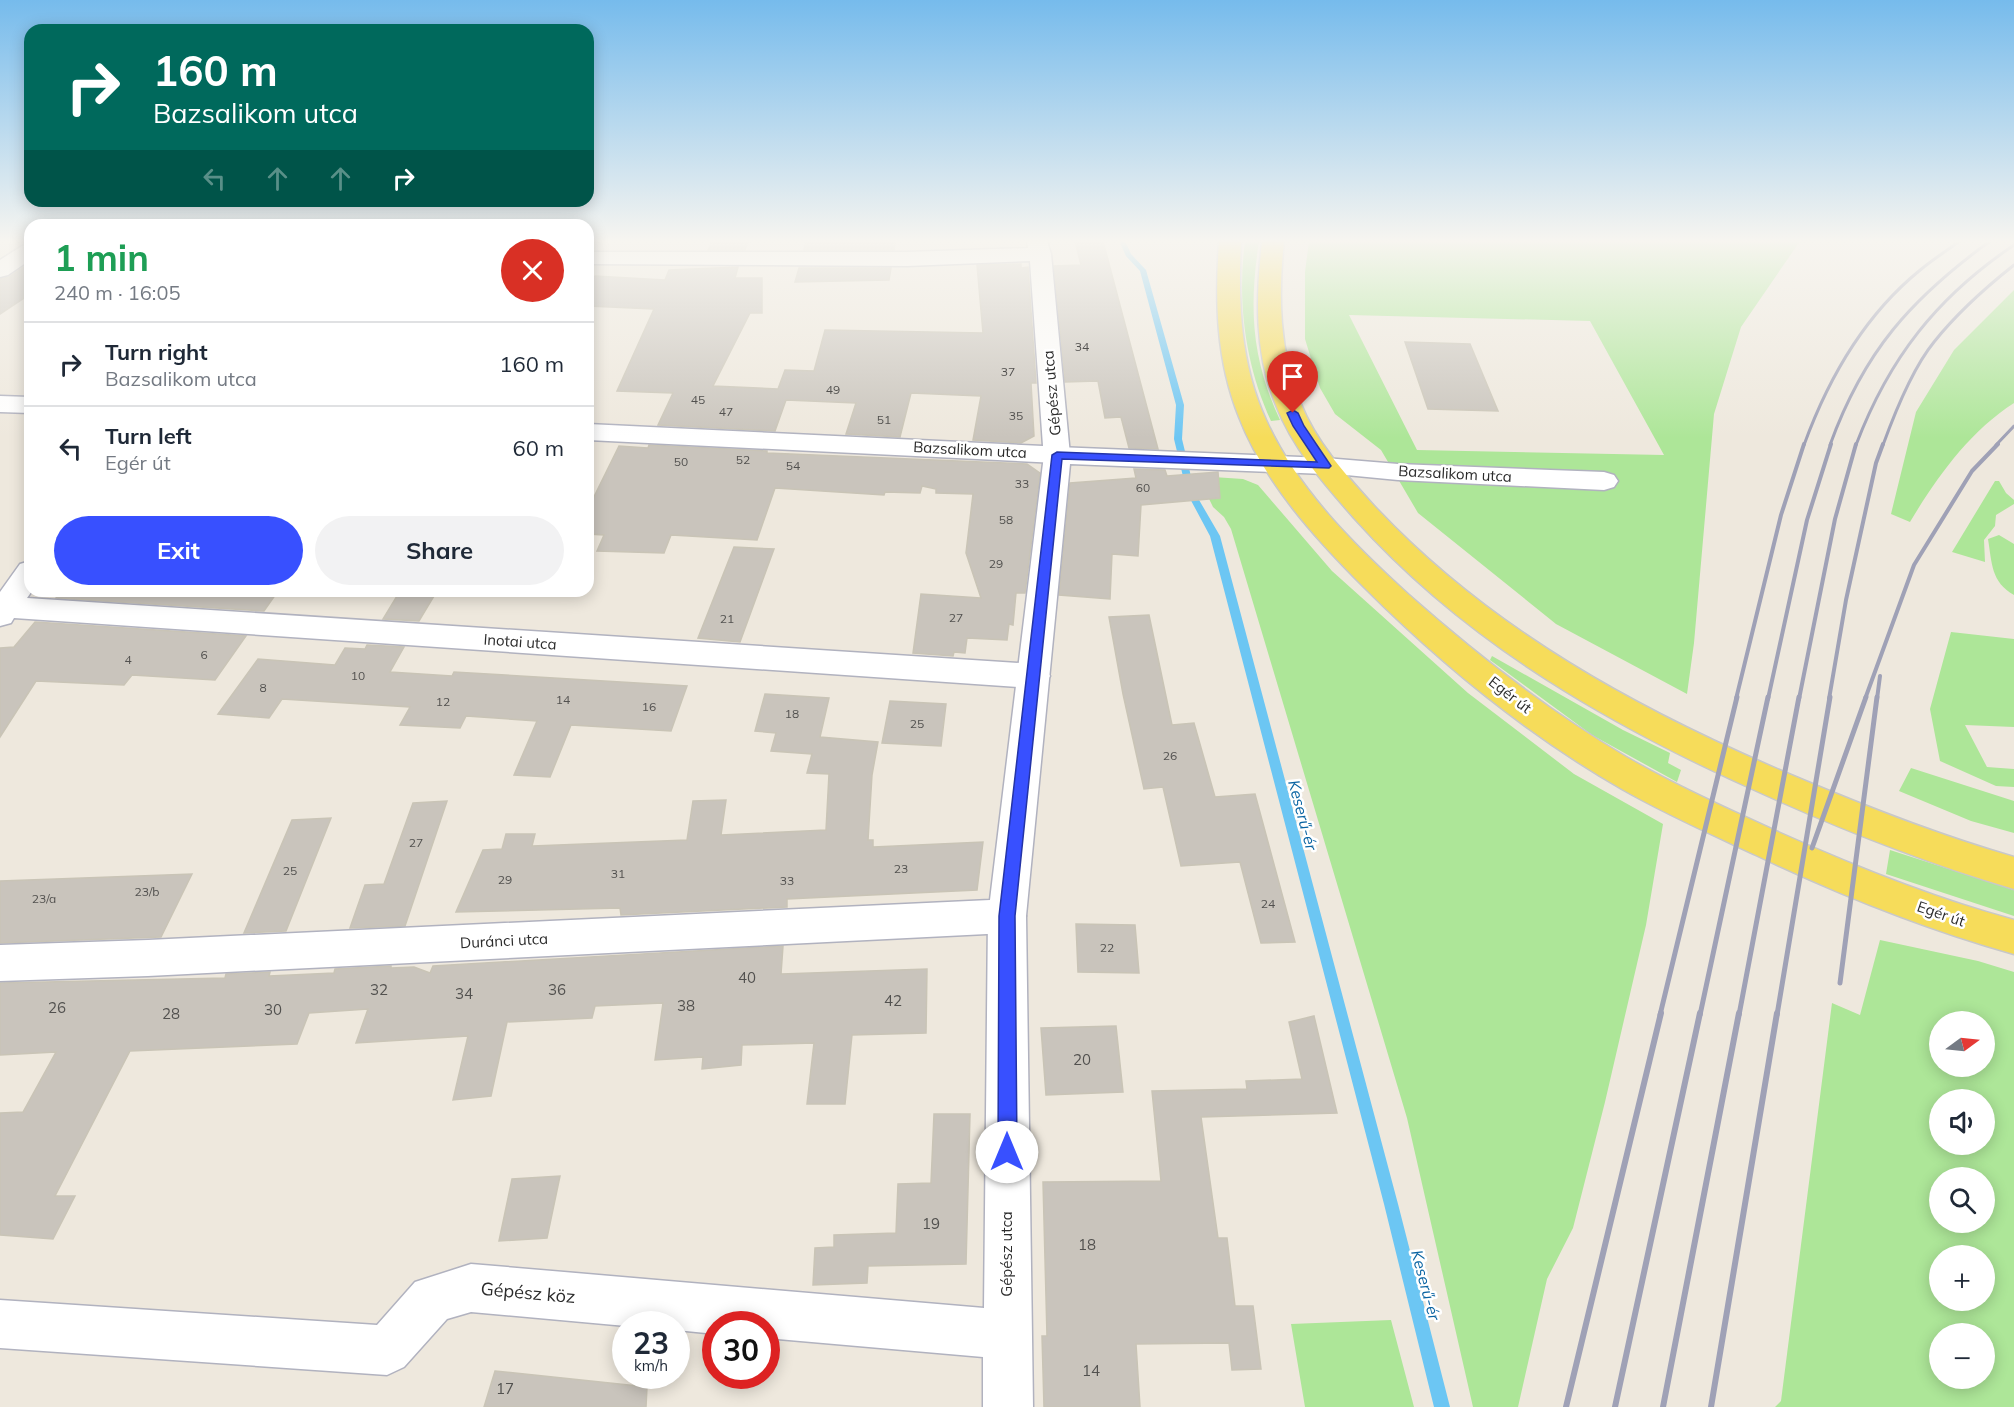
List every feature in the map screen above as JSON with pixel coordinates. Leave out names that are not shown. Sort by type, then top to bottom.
[{"type":"main road","name":"Egér út","points":[[1227,307],[1229,344],[1239,382],[1252,419],[1276,462],[1326,531],[1399,603],[1504,691],[1604,761],[1669,798],[1827,871],[1974,925],[2014,937]]},
{"type":"main road","points":[[1269,307],[1269,330],[1276,371],[1298,426],[1325,466],[1402,554],[1473,613],[1539,660],[1610,704],[1671,736],[1825,806],[2014,873]]},
{"type":"street","name":"Gépész utca","points":[[1008,1407],[1007,916],[1057,455],[1044,307]]},
{"type":"street","points":[[0,404],[24,405]]},
{"type":"street","name":"Bazsalikom utca","points":[[594,432],[1057,455],[1276,462],[1398,472],[1604,481]]},
{"type":"street","points":[[2,611],[19,573]]},
{"type":"street","name":"Inotai utca","points":[[2,611],[1034,676]]},
{"type":"street","name":"Duránci utca","points":[[0,963],[148,958],[1007,916]]},
{"type":"street","name":"Gépész köz","points":[[0,1324],[387,1350],[432,1299],[471,1288],[1007,1335]]},
{"type":"green space","points":[[1243,307],[1254,307],[1258,354],[1270,397],[1280,420],[1271,421],[1262,400],[1249,355]]},
{"type":"green space","points":[[1305,307],[1755,307],[1741,327],[1714,414],[1694,643],[1687,694],[1556,624],[1418,513],[1381,450],[1335,414],[1320,388],[1305,339]],"holes":[[[1349,315],[1590,321],[1664,455],[1417,450]]]},
{"type":"green space","points":[[1997,307],[2014,307],[2014,403],[1968,442],[1931,488],[1910,522],[1891,514],[1916,412],[1954,350]]},
{"type":"green space","points":[[1198,476],[1243,479],[1258,485],[1332,571],[1468,693],[1574,774],[1663,824],[1646,925],[1605,1102],[1573,1228],[1547,1279],[1518,1407],[1473,1407],[1407,1118],[1231,529],[1224,517],[1213,507]]},
{"type":"green space","points":[[1995,481],[1999,481],[2006,493],[2014,500],[2014,504],[1996,515],[1995,526],[1984,540],[1985,562],[1952,552]]},
{"type":"green space","points":[[1999,535],[2014,544],[2014,595],[2001,584],[1992,564],[1988,539]]},
{"type":"green space","points":[[1951,632],[2014,639],[2014,727],[1965,725],[1987,767],[2014,769],[2014,787],[1996,786],[1940,761],[1930,709]]},
{"type":"green space","points":[[1492,656],[1623,730],[1670,753],[1668,763],[1681,770],[1677,782],[1592,735],[1490,660]]},
{"type":"green space","points":[[1911,768],[2014,801],[2014,833],[1971,821],[1899,791]]},
{"type":"green space","points":[[1890,850],[2014,890],[2014,916],[1886,874]]},
{"type":"green space","points":[[1880,940],[1978,961],[2014,972],[2014,1407],[1775,1407],[1781,1401],[1832,1003],[1860,1015]]},
{"type":"green space","points":[[1391,1320],[1414,1407],[1305,1407],[1291,1324]]},
{"type":"building","points":[[0,307],[11,307],[0,314]]},
{"type":"building","points":[[603,307],[762,307],[762,313],[750,313],[713,386],[778,389],[785,370],[814,371],[825,330],[983,333],[981,307],[1031,307],[1036,383],[1031,383],[1034,436],[1021,443],[973,440],[981,396],[911,393],[900,437],[846,434],[856,403],[786,400],[775,431],[658,425],[673,393],[617,391],[654,309]]},
{"type":"building","points":[[1058,307],[1120,307],[1158,449],[1129,448],[1121,417],[1105,418],[1098,381],[1065,382]]},
{"type":"building","points":[[1405,342],[1470,344],[1498,411],[1428,409]]},
{"type":"building","points":[[649,445],[767,451],[767,453],[1027,464],[1040,473],[1025,593],[1016,593],[1013,625],[1009,624],[1007,640],[967,638],[965,653],[954,652],[953,656],[913,653],[921,594],[981,598],[966,553],[973,494],[936,493],[936,489],[922,486],[920,493],[885,492],[884,495],[775,488],[757,540],[671,535],[664,553],[597,551],[604,535],[594,534],[594,497],[619,446],[648,448]]},
{"type":"building","points":[[1134,469],[1165,470],[1167,476],[1218,472],[1220,498],[1141,505],[1138,556],[1112,554],[1110,599],[1059,595],[1070,483],[1136,478]]},
{"type":"building","points":[[734,547],[774,549],[740,642],[698,638]]},
{"type":"building","points":[[57,597],[274,597],[264,611]]},
{"type":"building","points":[[396,597],[433,597],[419,621],[383,619]]},
{"type":"building","points":[[1149,615],[1172,725],[1194,723],[1215,797],[1255,794],[1295,942],[1261,943],[1240,862],[1181,866],[1163,787],[1144,789],[1109,617]]},
{"type":"building","points":[[35,622],[246,636],[215,680],[132,675],[124,685],[36,681],[0,737],[0,648],[14,647]]},
{"type":"building","points":[[367,645],[404,647],[390,672],[452,676],[454,672],[687,686],[671,731],[571,725],[550,777],[514,775],[537,721],[466,716],[460,728],[400,725],[410,707],[282,699],[269,718],[218,714],[258,659],[335,665],[345,648],[365,649]]},
{"type":"building","points":[[765,694],[829,698],[820,737],[878,742],[872,775],[868,840],[873,840],[873,847],[983,842],[977,890],[787,899],[787,907],[621,915],[620,908],[456,912],[483,850],[502,849],[506,834],[535,834],[532,846],[687,840],[693,801],[726,800],[721,835],[826,830],[829,774],[807,773],[812,754],[771,751],[776,733],[755,731]]},
{"type":"building","points":[[890,701],[946,704],[941,746],[882,743]]},
{"type":"building","points":[[447,801],[405,926],[350,928],[365,885],[384,884],[413,803]]},
{"type":"building","points":[[331,818],[286,931],[244,933],[292,820]]},
{"type":"building","points":[[192,874],[161,937],[0,943],[0,881]]},
{"type":"building","points":[[1076,924],[1135,925],[1139,973],[1078,972]]},
{"type":"building","points":[[783,946],[781,974],[927,969],[926,1033],[852,1035],[845,1104],[807,1104],[814,1043],[742,1045],[741,1065],[702,1069],[703,1057],[655,1060],[663,1003],[595,1006],[592,1018],[507,1022],[491,1096],[453,1100],[468,1036],[356,1043],[368,1009],[309,1013],[297,1044],[130,1051],[55,1196],[75,1196],[53,1239],[0,1235],[0,1113],[23,1112],[56,1052],[0,1055],[0,983],[225,978],[226,974],[270,972],[269,976],[334,973],[335,969],[391,966],[391,968],[414,967],[430,973],[433,966]]},
{"type":"building","points":[[1314,1016],[1337,1113],[1201,1117],[1218,1238],[1227,1238],[1235,1306],[1253,1306],[1261,1369],[1232,1370],[1229,1343],[1136,1344],[1140,1407],[1044,1407],[1042,1336],[1047,1336],[1043,1182],[1161,1181],[1152,1091],[1247,1089],[1246,1081],[1302,1079],[1289,1022]]},
{"type":"building","points":[[1116,1026],[1123,1092],[1046,1095],[1041,1028]]},
{"type":"building","points":[[934,1114],[970,1114],[966,1264],[868,1266],[867,1283],[813,1285],[815,1248],[834,1247],[834,1235],[896,1233],[898,1184],[931,1183]]},
{"type":"building","points":[[560,1176],[547,1238],[499,1241],[512,1179]]},
{"type":"building","points":[[495,1371],[612,1383],[612,1389],[647,1389],[646,1407],[484,1407]]},
{"type":"waterway","name":"Keserű-ér","points":[[1153,307],[1180,405],[1178,439],[1191,493],[1215,536],[1391,1204],[1442,1407]]},
{"type":"railway","points":[[1804,445],[1836,373],[1865,328],[1882,307]]},
{"type":"railway","points":[[1830,445],[1858,382],[1875,354],[1913,307]]},
{"type":"railway","points":[[1856,445],[1869,414],[1900,357],[1940,307]]},
{"type":"railway","points":[[1883,445],[1918,365],[1943,331],[1967,307]]},
{"type":"railway","points":[[1996,445],[2014,426]]},
{"type":"railway","points":[[1736,699],[1781,515],[1804,444]]},
{"type":"railway","points":[[1768,699],[1807,520],[1831,444]]},
{"type":"railway","points":[[1799,699],[1835,519],[1856,444]]},
{"type":"railway","points":[[1829,699],[1846,600],[1876,463],[1883,444]]},
{"type":"railway","points":[[1865,699],[1914,565],[1972,471],[1998,444]]},
{"type":"railway","points":[[1877,699],[1880,676]]},
{"type":"railway","points":[[1660,1015],[1737,697]]},
{"type":"railway","points":[[1700,1015],[1768,697]]},
{"type":"railway","points":[[1739,1015],[1799,697]]},
{"type":"railway","points":[[1777,1015],[1830,697]]},
{"type":"railway","points":[[1812,848],[1866,697]]},
{"type":"railway","points":[[1840,983],[1877,697]]},
{"type":"railway","points":[[1566,1407],[1661,1013]]},
{"type":"railway","points":[[1615,1407],[1700,1013]]},
{"type":"railway","points":[[1663,1407],[1739,1013]]},
{"type":"railway","points":[[1711,1407],[1777,1013]]},
{"type":"route","points":[[1007,1152],[1007,916],[1057,455],[1276,462],[1325,466],[1298,426],[1293,413]]}]
